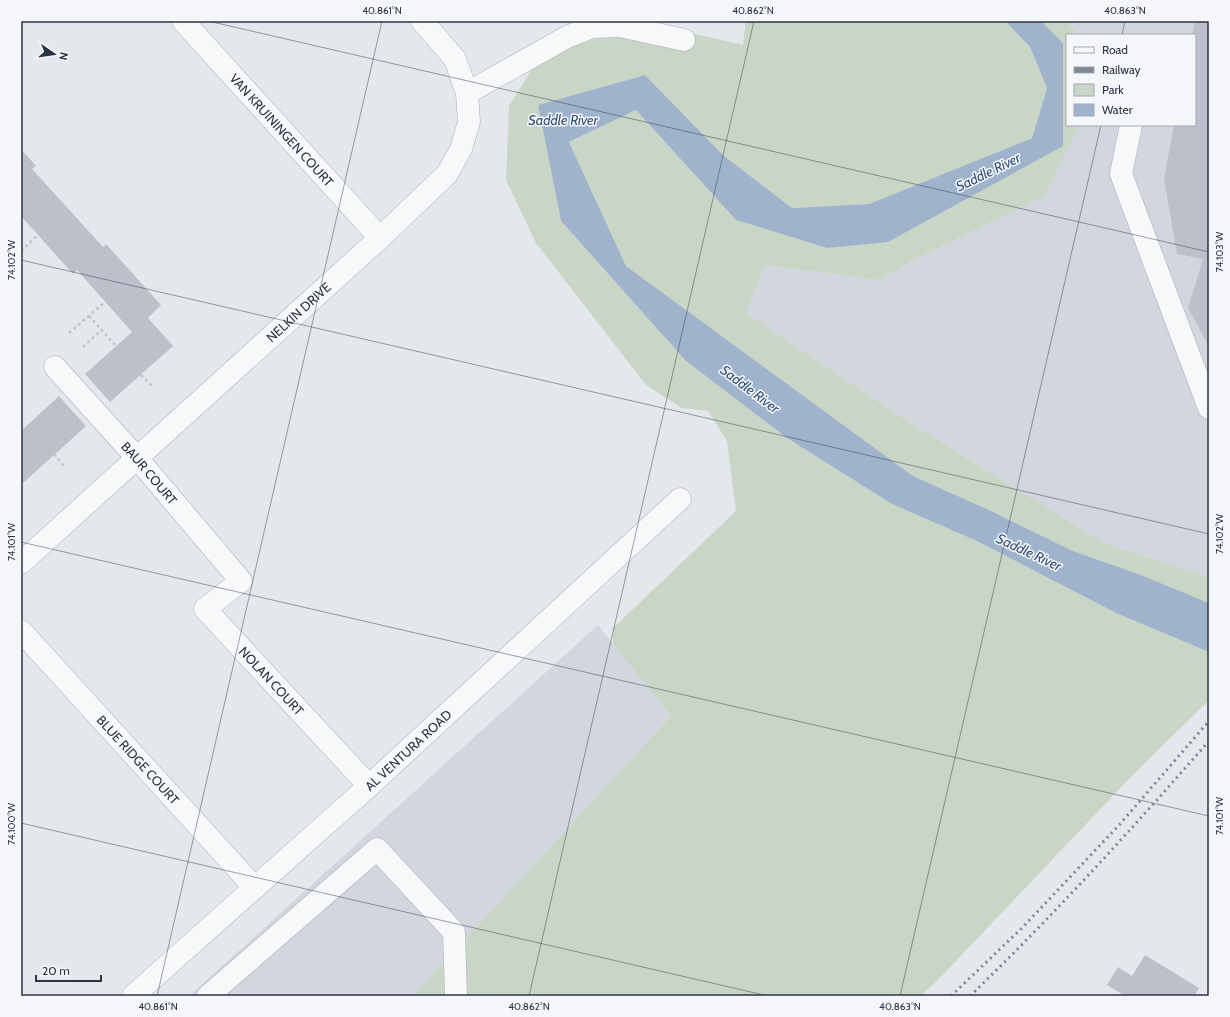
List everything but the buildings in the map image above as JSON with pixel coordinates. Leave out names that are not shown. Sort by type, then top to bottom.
[{"type":"street","name":"VAN KRUININGEN COURT","points":[[183,21],[380,238]]},
{"type":"street","name":"NELKIN DRIVE","points":[[21,564],[380,238],[447,174],[461,149],[469,122],[467,93],[455,59],[422,21]]},
{"type":"street","points":[[467,93],[567,37],[592,27],[620,26],[684,40]]},
{"type":"street","points":[[1131,126],[1121,174],[1209,408]]},
{"type":"street","name":"BAUR COURT","points":[[55,367],[137,458],[241,581]]},
{"type":"street","name":"AL VENTURA ROAD","points":[[133,996],[369,786],[680,499]]},
{"type":"street","name":"NOLAN COURT","points":[[241,581],[205,609],[369,786]]},
{"type":"street","name":"BLUE RIDGE COURT","points":[[21,631],[255,888]]},
{"type":"street","points":[[208,996],[377,849],[454,932],[456,996]]},
{"type":"path","points":[[21,251],[38,235]]},
{"type":"path","points":[[69,333],[105,302]]},
{"type":"path","points":[[89,316],[116,346]]},
{"type":"path","points":[[83,347],[102,330]]},
{"type":"path","points":[[141,375],[153,387]]},
{"type":"path","points":[[54,454],[64,466]]},
{"type":"shaded area","points":[[1066,21],[1209,21],[1209,577],[1104,543],[915,426],[746,313],[765,265],[880,280],[919,257],[1045,196],[1078,126],[1196,126],[1196,34],[1078,34]]},
{"type":"shaded area","points":[[598,625],[671,716],[413,996],[189,996]]},
{"type":"green space","points":[[746,21],[1005,21],[1030,47],[1047,88],[1032,138],[869,204],[792,208],[723,155],[645,75],[538,105],[561,221],[686,361],[787,438],[892,504],[979,542],[1116,613],[1209,652],[1209,700],[1128,780],[935,983],[920,996],[413,996],[671,716],[613,644],[613,628],[736,511],[727,441],[708,411],[682,408],[646,385],[536,243],[506,180],[509,106],[539,58],[643,22],[743,45]]},
{"type":"green space","points":[[1041,21],[1066,21],[1078,34],[1066,34],[1066,126],[1078,126],[1045,196],[919,257],[880,280],[765,265],[746,313],[915,426],[1104,543],[1209,577],[1209,603],[1141,575],[1073,551],[989,510],[913,476],[626,266],[569,142],[636,110],[736,220],[827,248],[1063,146],[1063,43]]},
{"type":"water","name":"Saddle River","points":[[1005,21],[1041,21],[1063,43],[1063,146],[888,242],[827,248],[736,220],[636,110],[569,142],[626,266],[913,476],[989,510],[1073,551],[1141,575],[1209,603],[1209,652],[1116,613],[979,542],[892,504],[787,438],[686,361],[561,221],[538,105],[645,75],[723,155],[792,208],[869,204],[1032,138],[1047,88],[1030,47]]},
{"type":"railway","points":[[951,996],[1022,928],[1120,824],[1209,721]]},
{"type":"railway","points":[[970,996],[1092,871],[1209,741]]}]
